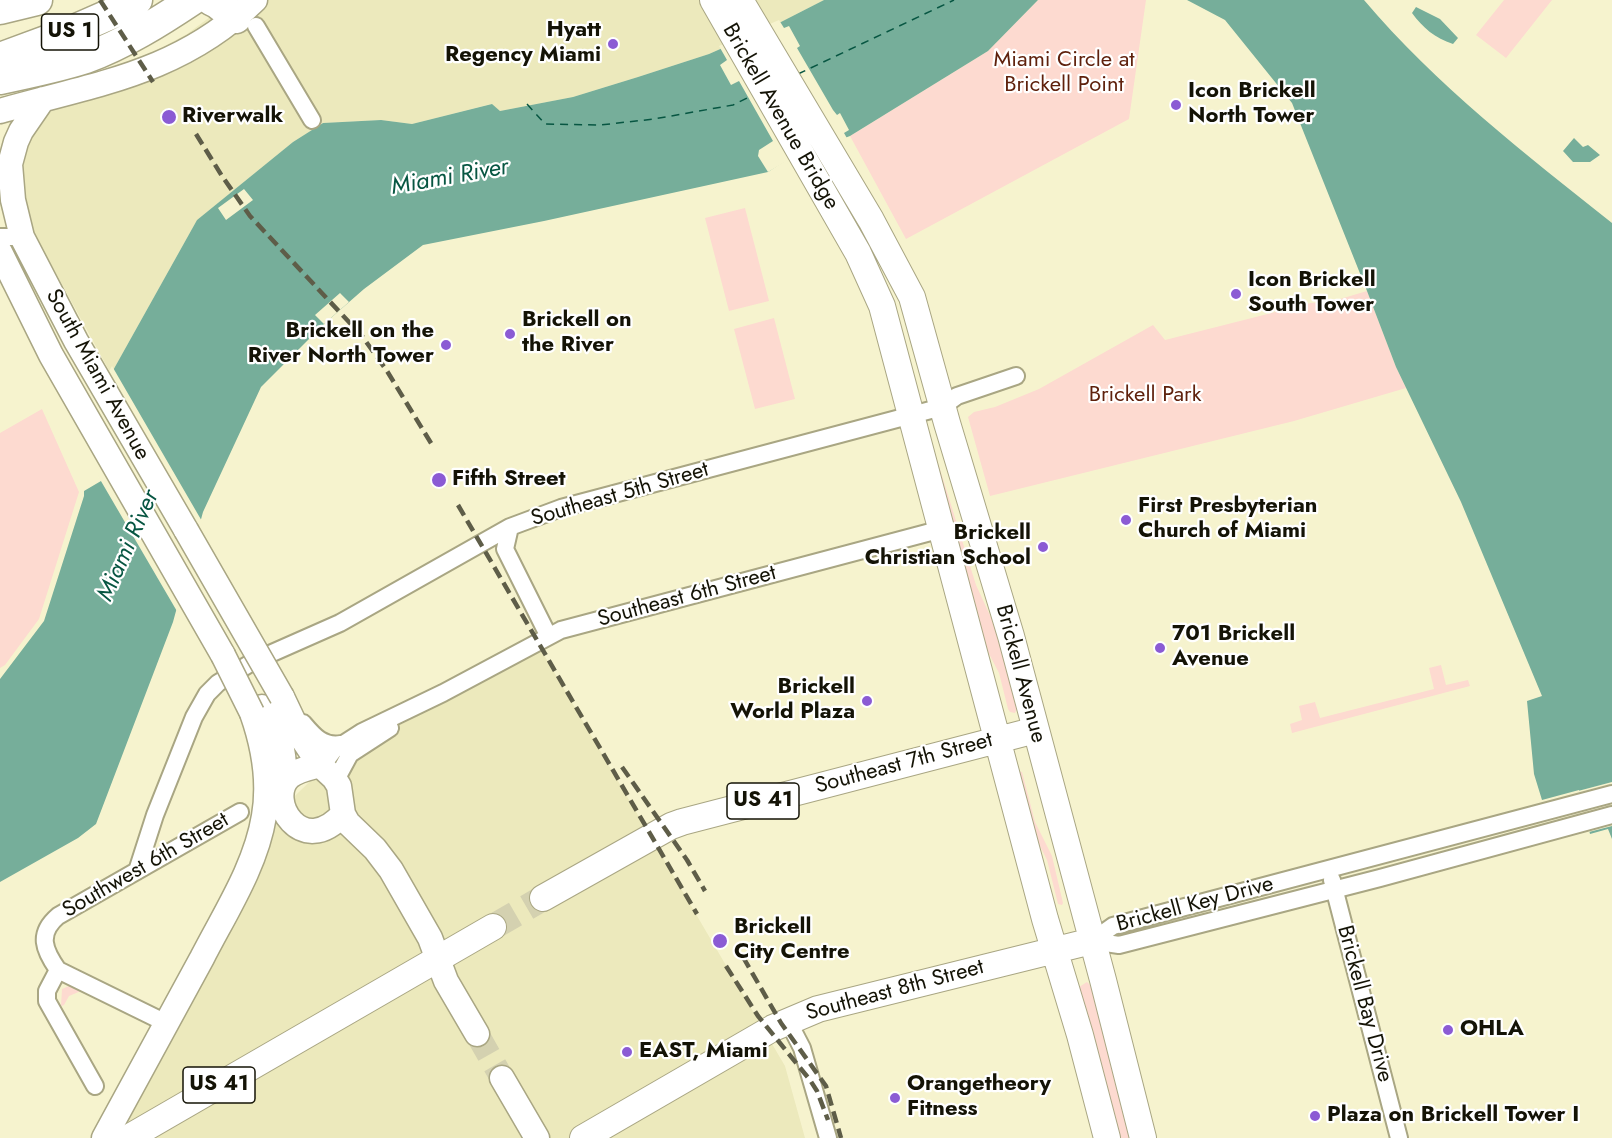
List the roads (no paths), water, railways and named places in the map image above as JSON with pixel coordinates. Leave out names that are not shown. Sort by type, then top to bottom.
[{"type":"highway","name":"US 1","points":[[0,9],[37,0]]},
{"type":"highway","points":[[0,41],[111,0]]},
{"type":"highway","name":"US 1","points":[[0,58],[65,34],[129,6],[137,0]]},
{"type":"highway","points":[[0,79],[39,86],[88,57],[145,30],[192,0]]},
{"type":"highway","points":[[211,0],[249,15]]},
{"type":"main road","name":"Brickell Avenue Bridge","points":[[713,0],[848,234]]},
{"type":"main road","name":"Brickell Avenue Bridge","points":[[740,0],[871,220]]},
{"type":"main road","points":[[0,111],[39,86],[118,80],[150,69],[249,15]]},
{"type":"main road","name":"South Miami Avenue","points":[[39,86],[16,142],[10,165],[13,200],[5,248],[51,355],[223,655],[265,706],[300,735],[326,771]]},
{"type":"main road","points":[[0,197],[5,248]]},
{"type":"main road","name":"Brickell Avenue","points":[[871,220],[912,297],[942,407],[1011,636],[1143,1138]]},
{"type":"main road","name":"Brickell Avenue","points":[[848,234],[882,306],[997,740],[1107,1138]]},
{"type":"main road","name":"South Miami Avenue","points":[[5,248],[76,341],[265,706],[281,745],[284,755],[279,828],[269,858],[254,882],[224,915]]},
{"type":"main road","name":"South Miami Avenue","points":[[104,1138],[224,915],[254,852],[264,817],[265,760],[258,730],[265,706]]},
{"type":"main road","name":"Southeast 7th Street","points":[[543,898],[682,822],[1036,730]]},
{"type":"main road","points":[[343,814],[327,829],[313,831],[298,827],[287,816],[282,793],[294,773],[326,771],[341,796],[343,814],[348,823],[383,858],[430,938],[446,981],[477,1034]]},
{"type":"main road","name":"US 41","points":[[128,1138],[493,927]]},
{"type":"main road","name":"Southeast 8th Street","points":[[583,1138],[788,1021],[818,1009],[1092,941]]},
{"type":"main road","points":[[502,1077],[537,1138]]},
{"type":"street","points":[[249,15],[312,120]]},
{"type":"street","name":"Southeast 5th Street","points":[[137,871],[155,815],[194,717],[207,694],[230,675],[276,651],[340,623],[510,527],[561,508],[912,416],[942,407],[957,396],[1016,376]]},
{"type":"street","points":[[510,527],[505,549],[548,635]]},
{"type":"street","name":"Southeast 6th Street","points":[[326,771],[328,756],[341,744],[443,693],[548,635],[942,529]]},
{"type":"street","name":"Southeast 6th Street","points":[[326,771],[443,693]]},
{"type":"street","points":[[265,706],[326,744],[341,744]]},
{"type":"street","name":"Brickell Key Drive","points":[[1092,941],[1113,926],[1612,794]]},
{"type":"street","name":"Southwest 6th Street","points":[[58,970],[47,954],[44,943],[50,922],[240,812]]},
{"type":"street","name":"Brickell Key Drive","points":[[1092,941],[1119,945],[1612,815]]},
{"type":"street","name":"Brickell Bay Drive","points":[[1329,869],[1399,1138]]},
{"type":"street","points":[[95,1086],[47,1001],[48,991],[58,970],[166,1023]]},
{"type":"street","points":[[788,1021],[802,1048],[828,1138]]},
{"type":"water","name":"Miami River","points":[[824,0],[1038,0],[988,51],[850,136],[785,161],[768,172],[423,245],[364,289],[324,324],[261,387],[203,512],[173,622],[96,824],[78,838],[0,882],[0,679],[44,621],[84,491],[101,481],[111,374],[197,220],[293,142],[323,123],[381,120],[412,124],[492,104],[500,111],[573,97],[709,54]]},
{"type":"water","points":[[1187,0],[1364,0],[1421,61],[1482,118],[1612,223],[1612,839],[1608,829],[1590,834],[1579,790],[1542,800],[1534,774],[1527,701],[1542,696],[1461,502],[1396,367],[1292,103],[1225,20]]},
{"type":"water","points":[[1416,7],[1440,19],[1458,38],[1453,44],[1435,36],[1421,23],[1412,13]]},
{"type":"water","points":[[1574,138],[1583,147],[1588,145],[1600,155],[1590,162],[1573,162],[1563,151]]},
{"type":"tunnel","points":[[493,927],[543,898]]},
{"type":"tunnel","points":[[477,1034],[502,1078]]},
{"type":"railway","points":[[100,0],[153,82]]},
{"type":"railway","points":[[196,134],[250,216],[362,336],[387,371],[434,448]]},
{"type":"railway","points":[[458,505],[697,914]]},
{"type":"railway","points":[[622,767],[687,860],[705,891]]},
{"type":"railway","points":[[743,957],[781,1023],[826,1086],[841,1138]]},
{"type":"railway","points":[[726,966],[758,1016],[810,1080],[817,1091],[828,1120]]},
{"type":"place","name":"Hyatt Regency Miami","points":[[613,44]]},
{"type":"place","name":"Icon Brickell North Tower","points":[[1176,105]]},
{"type":"place","name":"Riverwalk","points":[[169,117]]},
{"type":"place","name":"Icon Brickell South Tower","points":[[1236,294]]},
{"type":"place","name":"Brickell on the River","points":[[510,334]]},
{"type":"place","name":"Brickell on the River North Tower","points":[[446,345]]},
{"type":"place","name":"Fifth Street","points":[[439,480]]},
{"type":"place","name":"First Presbyterian Church of Miami","points":[[1126,520]]},
{"type":"place","name":"Brickell Christian School","points":[[1043,547]]},
{"type":"place","name":"701 Brickell Avenue","points":[[1160,648]]},
{"type":"place","name":"Brickell World Plaza","points":[[867,701]]},
{"type":"place","name":"Brickell City Centre","points":[[720,941]]},
{"type":"place","name":"OHLA","points":[[1448,1030]]},
{"type":"place","name":"EAST, Miami","points":[[627,1052]]},
{"type":"place","name":"Orangetheory Fitness","points":[[895,1098]]},
{"type":"place","name":"Plaza on Brickell Tower I","points":[[1315,1116]]},
{"type":"park label","name":"Miami Circle at Brickell Point","points":[[1064,74]]},
{"type":"park label","name":"Brickell Park","points":[[1145,396]]}]
